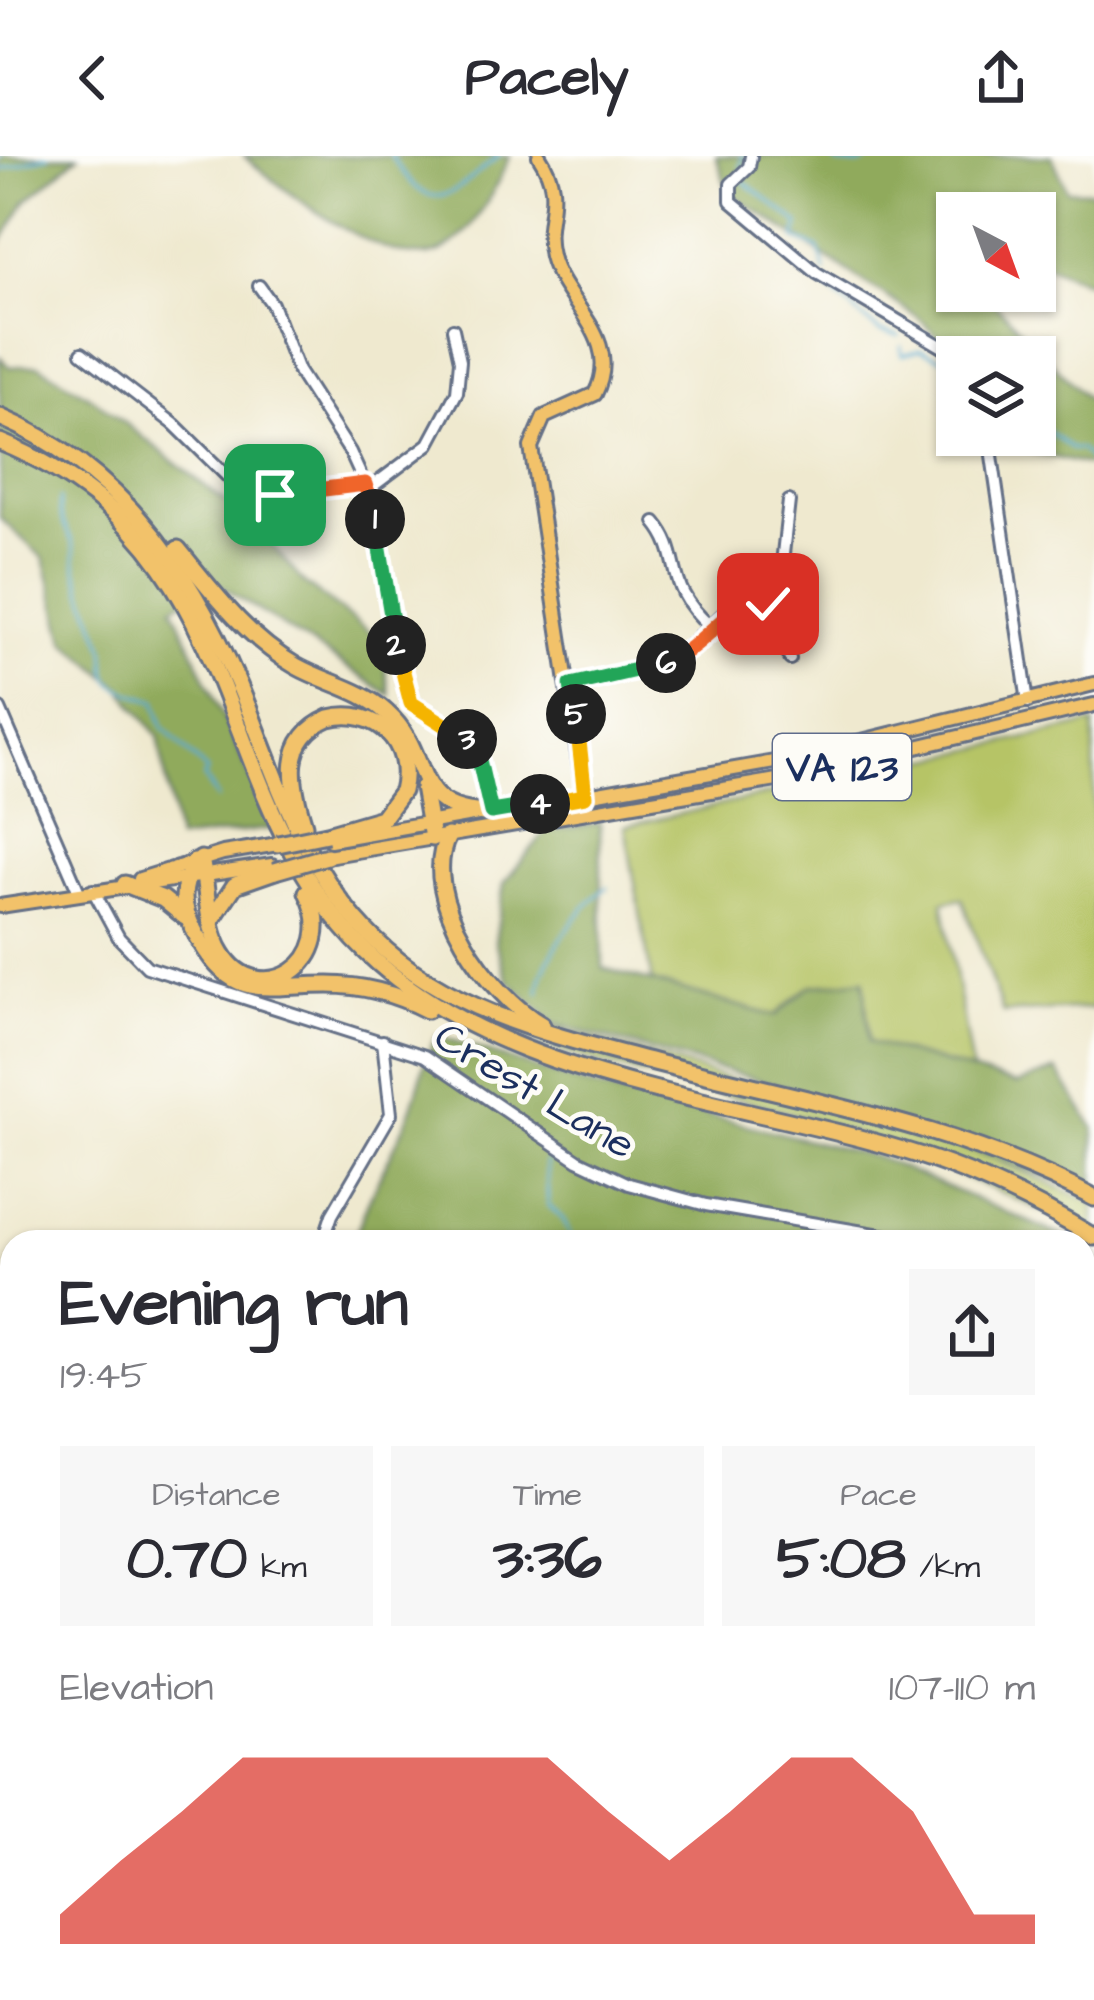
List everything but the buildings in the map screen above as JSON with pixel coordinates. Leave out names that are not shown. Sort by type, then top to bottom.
[{"type":"highway","points":[[0,417],[89,468],[152,520],[257,639],[387,712],[406,735],[441,802],[493,820]]},
{"type":"highway","points":[[0,442],[96,497],[160,563],[202,632],[316,912],[314,948],[289,974],[254,977],[224,957],[200,865]]},
{"type":"highway","points":[[89,468],[153,533],[194,592],[367,932],[416,973],[488,1011],[583,1043],[935,1134],[1034,1169],[1094,1198]]},
{"type":"highway","points":[[213,921],[235,884],[328,851],[382,818],[402,791],[405,766],[400,748],[385,728],[369,718],[325,719],[304,734],[295,751],[294,789],[328,851]]},
{"type":"highway","points":[[420,766],[450,909],[474,960],[522,1011],[583,1043]]},
{"type":"highway","points":[[273,812],[316,890],[364,950],[427,1000],[481,1029]]},
{"type":"highway","points":[[270,845],[328,851]]},
{"type":"highway","points":[[200,865],[186,879],[182,896],[188,920],[215,965],[243,985],[369,989],[601,1072],[926,1157],[1029,1200],[1082,1230]]},
{"type":"highway","points":[[125,884],[163,899],[188,920]]},
{"type":"main road","points":[[539,156],[556,196],[551,257],[595,332],[602,367],[591,398],[544,417],[531,441],[587,813]]},
{"type":"main road","name":"VA 123","points":[[328,851],[437,833],[585,796],[805,756],[1094,684]]},
{"type":"main road","points":[[1028,702],[1033,722]]},
{"type":"main road","name":"VA 123","points":[[437,833],[493,820],[587,813],[809,774],[1094,705]]},
{"type":"main road","points":[[805,756],[809,774]]},
{"type":"main road","points":[[0,906],[125,884],[270,845]]},
{"type":"main road","points":[[200,865],[274,868]]},
{"type":"main road","points":[[125,884],[186,879]]},
{"type":"street","points":[[751,156],[749,167],[731,184],[731,201],[809,267],[936,343]]},
{"type":"street","points":[[259,286],[272,304],[298,371],[365,484],[407,697],[469,741],[479,760],[493,820]]},
{"type":"street","points":[[82,353],[174,424],[243,489],[275,495],[377,483],[414,458],[447,419],[459,377],[453,329]]},
{"type":"street","points":[[992,456],[1028,702]]},
{"type":"street","points":[[571,685],[666,663],[688,651],[710,626],[760,592],[782,563],[789,501]]},
{"type":"street","points":[[655,522],[666,538],[679,591],[710,626]]},
{"type":"street","points":[[760,592],[776,617],[790,659]]},
{"type":"street","name":"Crest Lane","points":[[0,709],[86,891],[127,950],[147,967],[383,1041],[446,1066],[578,1160],[629,1184],[706,1205],[852,1230]]},
{"type":"street","points":[[327,1230],[391,1114],[383,1041]]},
{"type":"green space","points":[[0,156],[78,156],[26,201],[0,245]]},
{"type":"green space","points":[[244,156],[510,156],[468,230],[447,248],[426,255],[400,252],[341,227]]},
{"type":"green space","points":[[716,156],[1052,156],[1067,190],[1094,191],[1094,285],[1056,269],[1056,192],[936,192],[936,312],[1003,312],[1026,336],[937,336],[917,317],[728,192]]},
{"type":"green space","points":[[0,357],[9,367],[39,365],[97,401],[255,525],[304,583],[380,640],[390,695],[219,585],[173,606],[274,828],[177,840],[158,736],[121,688],[65,641],[44,559],[0,518]]},
{"type":"green space","points":[[1056,367],[1094,406],[1094,467],[1049,456],[1056,456]]},
{"type":"green space","points":[[1094,723],[1094,1008],[1003,1013],[962,898],[943,902],[972,1071],[868,1042],[864,980],[810,986],[775,1016],[652,982],[625,826]]},
{"type":"green space","points":[[600,823],[603,968],[775,1016],[810,986],[864,979],[869,1042],[1017,1084],[1057,1070],[1094,1128],[1094,1193],[785,1087],[554,1024],[508,980],[495,942],[504,883],[546,831]]},
{"type":"green space","points":[[388,958],[451,998],[974,1150],[1094,1203],[1094,1230],[839,1128],[546,1047],[436,997],[385,962]]},
{"type":"green space","points":[[437,1035],[586,1085],[877,1157],[1048,1230],[358,1230],[408,1117]]},
{"type":"waterway","points":[[0,170],[48,156]]},
{"type":"waterway","points":[[391,156],[406,177],[431,195],[454,191],[499,156]]},
{"type":"waterway","points":[[740,168],[743,156]]},
{"type":"waterway","points":[[831,156],[838,164],[860,165],[878,156]]},
{"type":"waterway","points":[[742,180],[799,224],[795,239],[819,249],[825,271]]},
{"type":"waterway","points":[[823,284],[879,331],[899,336]]},
{"type":"waterway","points":[[901,346],[902,355],[921,350],[936,356]]},
{"type":"waterway","points":[[1056,437],[1089,458],[1094,479]]},
{"type":"waterway","points":[[60,498],[109,678],[121,688],[156,701],[163,727],[207,771],[204,777],[217,799]]},
{"type":"waterway","points":[[539,993],[546,967],[563,936],[608,887]]},
{"type":"waterway","points":[[546,1161],[548,1205],[568,1230]]},
{"type":"route","points":[[275,495],[365,484],[375,516],[407,697],[469,741],[479,760],[491,812],[585,796],[571,685],[666,663],[688,651],[736,605],[760,592],[768,604]]}]
